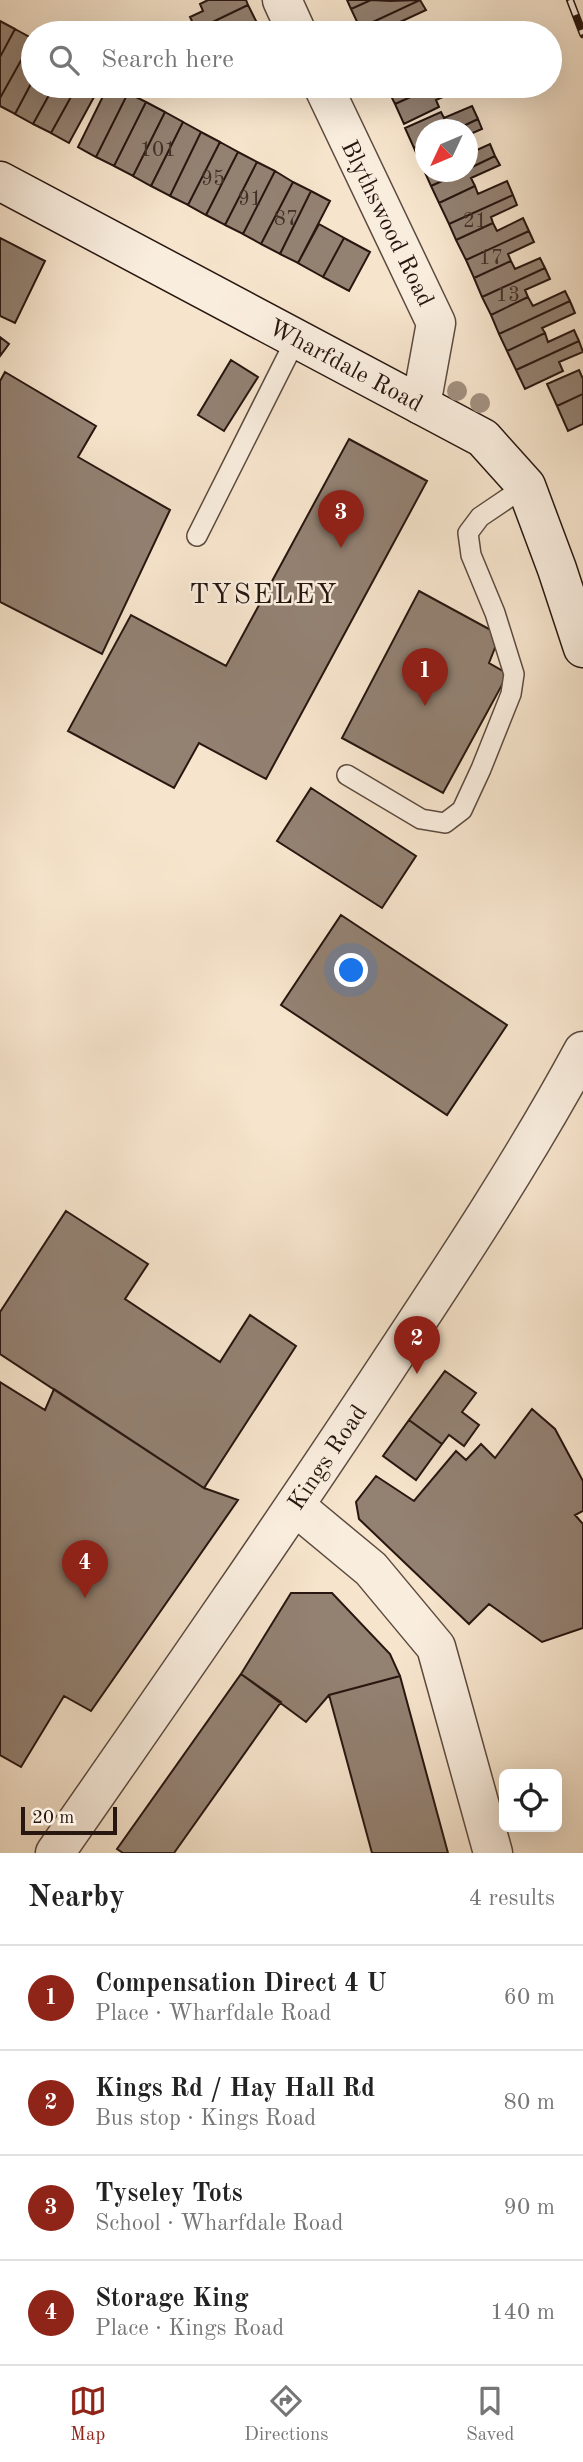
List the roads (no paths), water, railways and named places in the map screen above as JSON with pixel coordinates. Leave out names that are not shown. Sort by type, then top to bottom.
[{"type":"street","points":[[282,0],[292,21]]},
{"type":"street","name":"Blythswood Road","points":[[329,98],[436,323],[421,405]]},
{"type":"street","name":"Wharfdale Road","points":[[0,181],[483,438],[526,486],[583,649]]},
{"type":"street","name":"Kings Road","points":[[55,1853],[295,1506],[427,1307],[543,1123],[583,1051]]},
{"type":"street","points":[[295,1506],[371,1569],[436,1647],[494,1853]]},
{"type":"lane","points":[[197,536],[296,339]]},
{"type":"lane","points":[[347,775],[421,819],[445,823],[462,810],[506,706],[514,674],[495,613],[471,555],[468,533],[480,517],[526,486]]},
{"type":"railway","points":[[570,0],[583,34]]},
{"type":"place","name":"Tyseley Tots","points":[[341,548]]},
{"type":"place","name":"Compensation Direct 4 U","points":[[425,706]]},
{"type":"place","name":"Kings Rd / Hay Hall Rd","points":[[417,1374]]},
{"type":"place","name":"Storage King","points":[[85,1598]]},
{"type":"district","name":"TYSELEY","points":[[264,593]]}]
